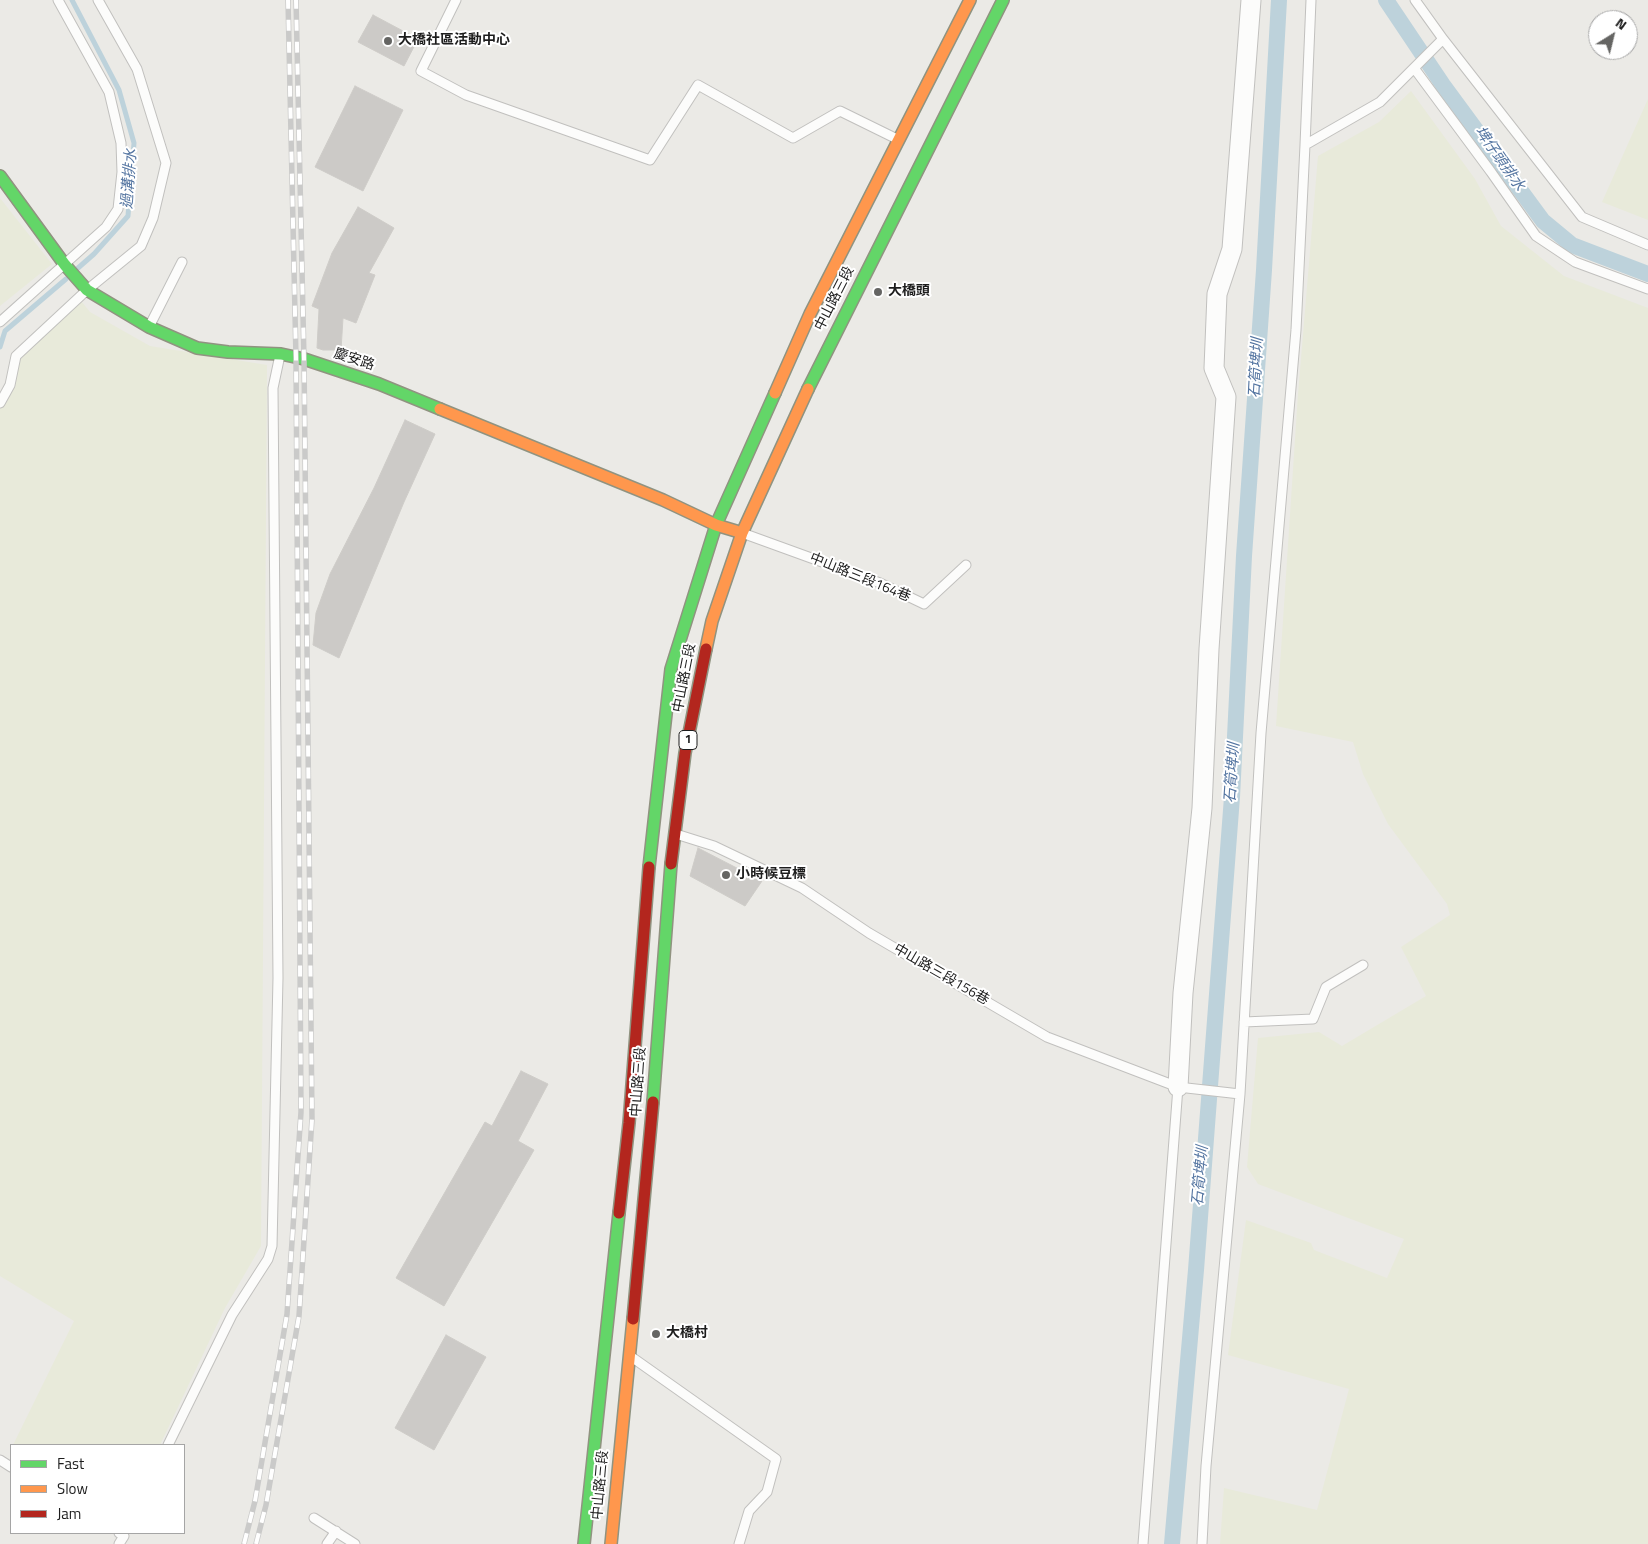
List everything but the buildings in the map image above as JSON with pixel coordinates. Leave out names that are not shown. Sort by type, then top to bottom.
[{"type":"main road","name":"中山路三段","points":[[611,1544],[651,1126],[671,669],[716,525],[810,314],[970,0]]},
{"type":"main road","name":"中山路三段","points":[[584,1544],[629,1123],[663,831],[685,753],[712,621],[742,533],[839,325],[1003,0]]},
{"type":"main road","name":"慶安路","points":[[0,176],[65,265],[87,290],[149,327],[197,348],[228,352],[280,354],[304,359],[378,384],[663,500],[716,525],[742,533]]},
{"type":"street","points":[[1178,1087],[1183,993],[1202,808],[1209,649],[1226,397],[1214,368],[1217,294],[1232,249],[1251,0]]},
{"type":"lane","points":[[0,322],[106,227],[118,209],[122,172],[121,143],[109,92],[58,0]]},
{"type":"lane","points":[[0,403],[10,385],[16,356],[87,290],[141,246],[153,218],[166,164],[137,70],[98,0]]},
{"type":"lane","points":[[456,0],[421,70],[466,96],[650,160],[698,85],[793,138],[840,111],[899,140]]},
{"type":"lane","points":[[1202,1544],[1206,1466],[1240,1094],[1261,733],[1296,330],[1311,0]]},
{"type":"lane","points":[[1415,0],[1443,39],[1582,217],[1648,245]]},
{"type":"lane","points":[[1305,145],[1380,102],[1443,39]]},
{"type":"lane","points":[[1414,68],[1536,236],[1574,262],[1648,289]]},
{"type":"lane","points":[[149,327],[182,262]]},
{"type":"lane","points":[[168,1444],[232,1314],[268,1259],[272,1246],[278,978],[273,388],[280,354]]},
{"type":"lane","name":"中山路三段164巷","points":[[742,533],[880,583],[924,604],[966,564]]},
{"type":"lane","name":"中山路三段156巷","points":[[663,831],[714,846],[802,888],[869,933],[1047,1037],[1178,1087],[1240,1094]]},
{"type":"lane","points":[[1244,1022],[1313,1019],[1326,987],[1363,965]]},
{"type":"lane","points":[[1143,1544],[1178,1087]]},
{"type":"lane","points":[[629,1355],[776,1459],[767,1492],[749,1511],[739,1544]]},
{"type":"lane","points":[[314,1518],[355,1544]]},
{"type":"lane","points":[[327,1544],[336,1532]]},
{"type":"green space","points":[[1411,91],[1475,179],[1501,226],[1564,276],[1648,308],[1648,1544],[1220,1544],[1224,1488],[1317,1510],[1349,1389],[1228,1355],[1246,1220],[1311,1243],[1314,1250],[1387,1278],[1404,1239],[1258,1184],[1247,1167],[1258,1038],[1319,1032],[1342,1046],[1426,996],[1401,947],[1450,915],[1447,904],[1388,824],[1363,774],[1353,742],[1276,726],[1298,394],[1318,156],[1379,122]]},
{"type":"green space","points":[[1648,99],[1648,220],[1602,202]]},
{"type":"green space","points":[[0,198],[52,264],[0,306]]},
{"type":"green space","points":[[77,296],[90,312],[150,346],[267,365],[261,1246],[225,1308],[160,1444],[13,1444],[74,1321],[0,1276],[0,401],[24,343]]},
{"type":"waterway","name":"過溝排水","points":[[72,0],[119,90],[134,143],[128,216],[94,254],[78,268]]},
{"type":"waterway","name":"石筍埤圳","points":[[1172,1544],[1196,1270],[1232,797],[1244,556],[1264,270],[1279,0]]},
{"type":"waterway","name":"埤仔頭排水","points":[[1386,0],[1443,85],[1543,221],[1572,245],[1648,274]]},
{"type":"waterway","name":"過溝排水","points":[[0,347],[5,331],[66,279]]},
{"type":"railway","points":[[244,1544],[255,1501],[287,1314],[301,1112],[296,358],[288,0]]},
{"type":"railway","points":[[256,1544],[266,1505],[299,1316],[312,1119],[304,359],[296,0]]},
{"type":"traffic: fast","points":[[808,389],[1003,0]]},
{"type":"traffic: fast","points":[[0,176],[65,265],[87,290],[149,327],[197,348],[228,352],[281,354],[304,359],[379,384],[440,409]]},
{"type":"traffic: fast","points":[[649,867],[671,669],[716,525],[775,393]]},
{"type":"traffic: fast","points":[[653,1102],[671,864]]},
{"type":"traffic: fast","points":[[584,1544],[619,1213]]},
{"type":"traffic: slow","points":[[775,393],[810,314],[970,0]]},
{"type":"traffic: slow","points":[[706,649],[712,621],[742,533],[808,389]]},
{"type":"traffic: slow","points":[[440,409],[663,500],[716,525],[736,531]]},
{"type":"traffic: slow","points":[[611,1544],[633,1319]]},
{"type":"traffic: jam","points":[[671,864],[685,753],[706,649]]},
{"type":"traffic: jam","points":[[619,1213],[629,1123],[649,867]]},
{"type":"traffic: jam","points":[[633,1319],[653,1102]]},
{"type":"place","name":"大橋社區活動中心","points":[[388,41]]},
{"type":"place","name":"大橋頭","points":[[878,292]]},
{"type":"place","name":"小時候豆標","points":[[726,875]]},
{"type":"place","name":"大橋村","points":[[656,1334]]}]
